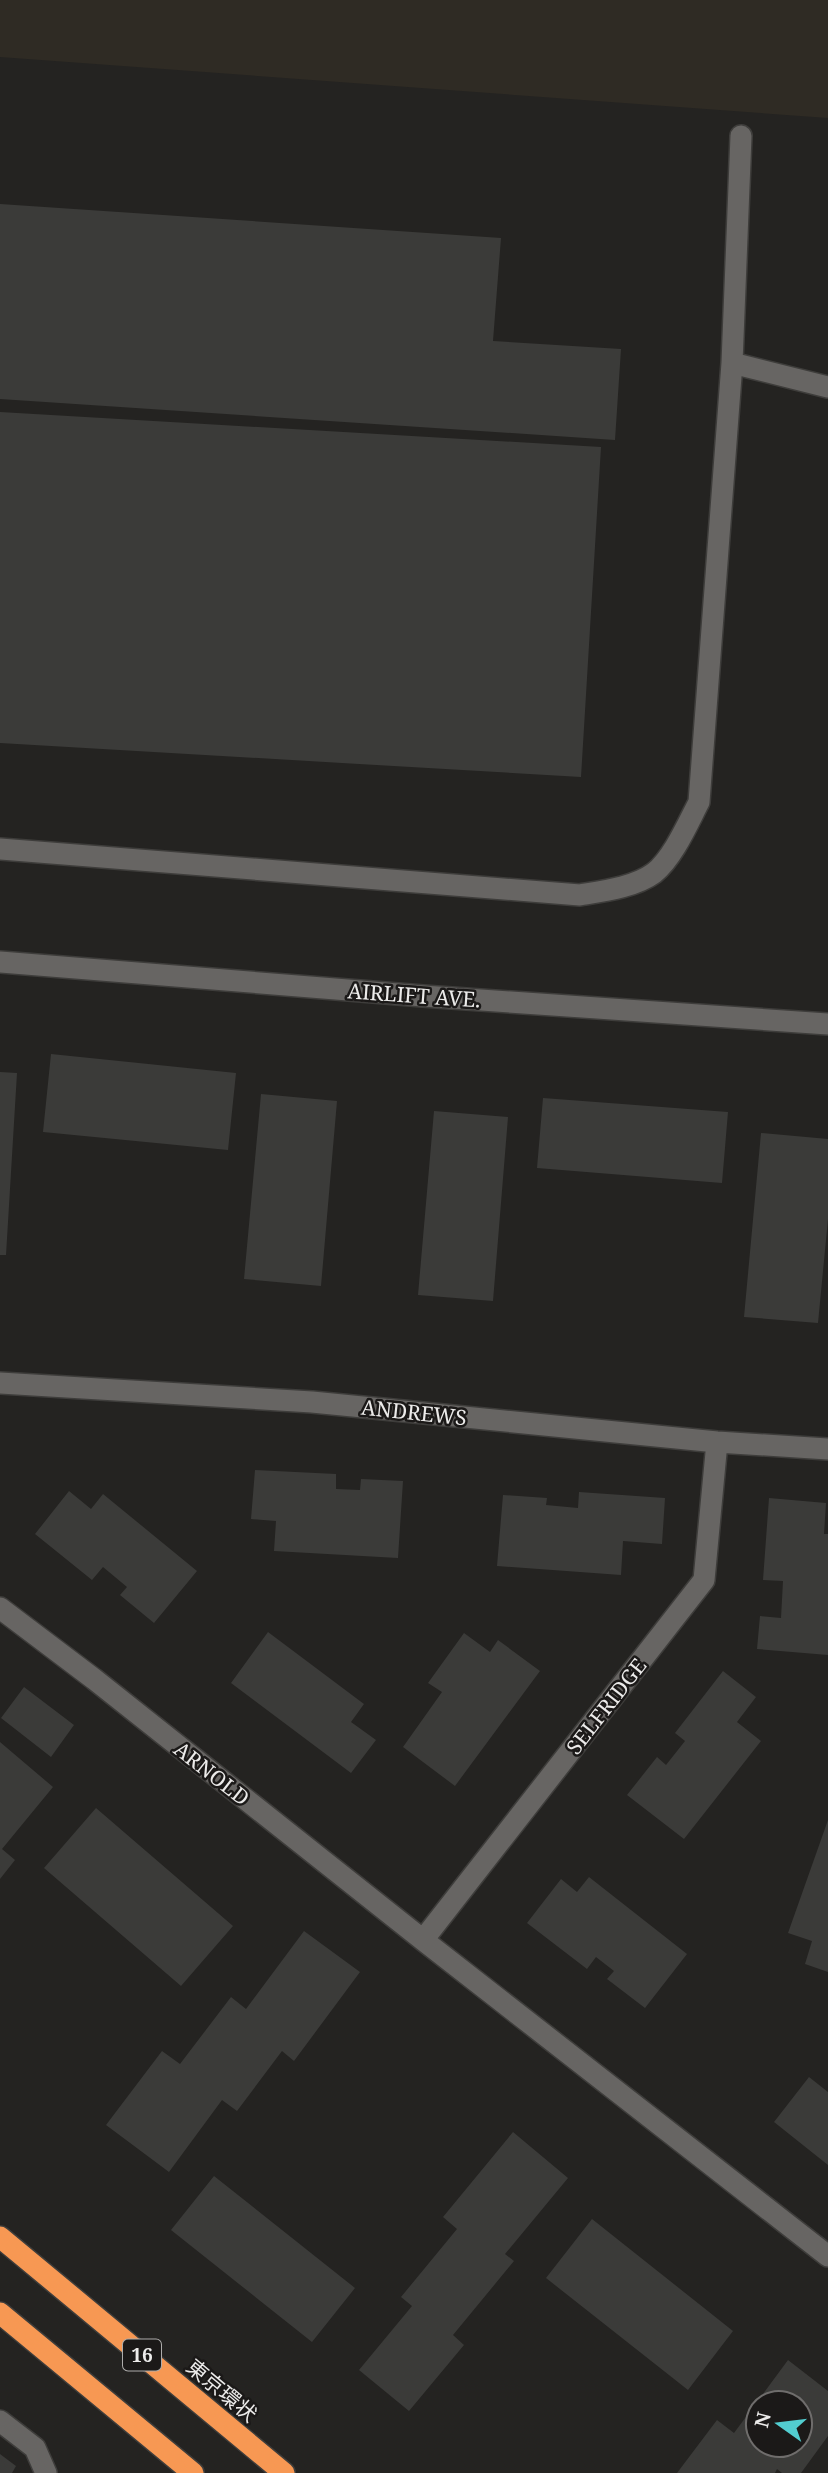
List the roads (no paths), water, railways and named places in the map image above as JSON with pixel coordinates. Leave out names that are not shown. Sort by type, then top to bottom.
[{"type":"highway","name":"東京環状","points":[[0,2237],[284,2473]]},
{"type":"highway","points":[[0,2313],[193,2473]]},
{"type":"lane","points":[[0,849],[580,895],[617,889],[654,872],[678,843],[699,802],[732,363],[741,136]]},
{"type":"lane","points":[[732,363],[828,387]]},
{"type":"lane","name":"AIRLIFT AVE.","points":[[0,962],[423,996],[828,1024]]},
{"type":"lane","name":"ANDREWS","points":[[0,1382],[312,1402],[717,1442],[828,1449]]},
{"type":"lane","name":"SELFRIDGE","points":[[422,1940],[704,1580],[717,1442]]},
{"type":"lane","name":"ARNOLD","points":[[0,1608],[828,2256]]},
{"type":"lane","points":[[0,2421],[35,2448],[47,2473]]}]
